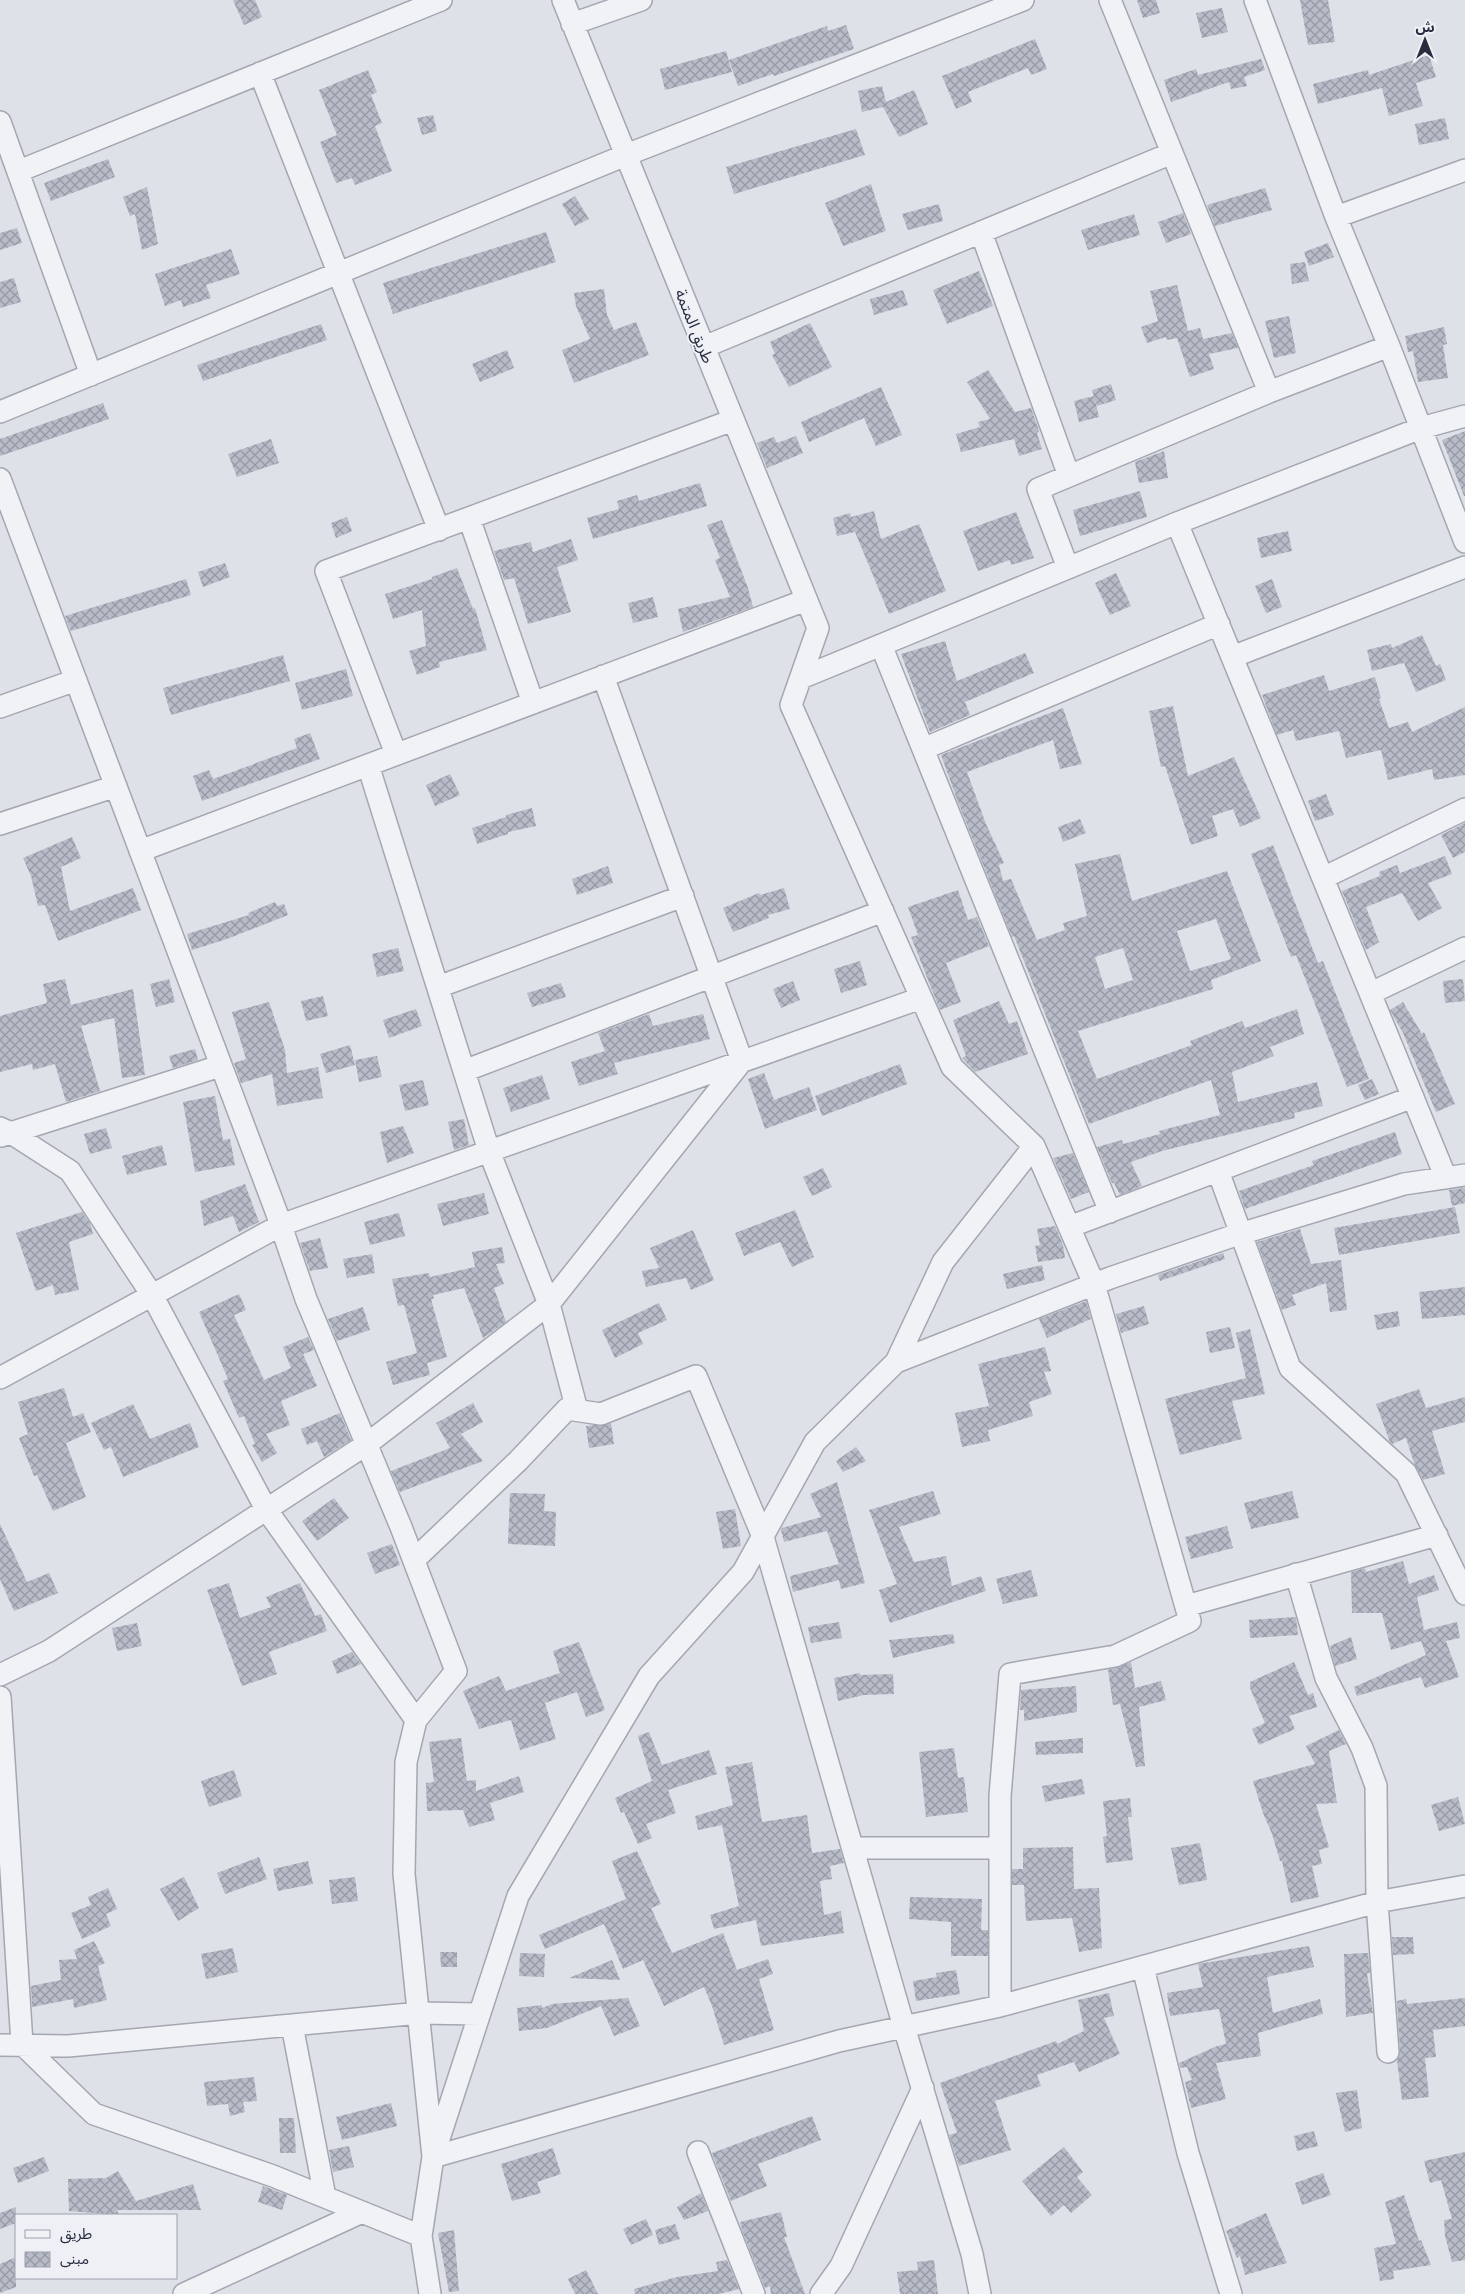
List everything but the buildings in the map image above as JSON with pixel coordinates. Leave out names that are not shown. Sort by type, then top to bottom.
[{"type":"street","points":[[19,172],[441,0]]},
{"type":"street","name":"طريق المتمة","points":[[563,0],[818,628],[801,678]]},
{"type":"street","points":[[572,24],[641,0]]},
{"type":"street","points":[[0,412],[626,155],[1023,0]]},
{"type":"street","points":[[1110,0],[1270,392]]},
{"type":"street","points":[[1255,0],[1336,218],[1389,346],[1465,542]]},
{"type":"street","points":[[260,73],[438,530]]},
{"type":"street","points":[[2,134],[19,172],[91,375]]},
{"type":"street","points":[[704,348],[1172,153]]},
{"type":"street","points":[[1336,218],[1465,170]]},
{"type":"street","points":[[981,232],[1068,476]]},
{"type":"street","points":[[1068,568],[1038,489],[1270,392],[1389,346]]},
{"type":"street","points":[[1000,2006],[1000,1796],[1010,1674],[1115,1656],[1190,1621],[1094,1284],[1070,1227],[1034,1146],[952,1068],[791,704],[801,678],[1177,523],[1421,428],[1465,416]]},
{"type":"street","points":[[396,754],[326,571],[733,420]]},
{"type":"street","points":[[0,479],[281,1225],[306,1299],[414,1560],[456,1671],[416,1720],[406,1762],[404,1874],[420,2013],[433,2157]]},
{"type":"street","points":[[469,518],[533,703]]},
{"type":"street","points":[[896,1362],[1094,1284],[1241,1234],[1404,1184],[1456,1176],[1413,1097],[1177,523]]},
{"type":"street","points":[[1232,657],[1465,567]]},
{"type":"street","points":[[140,851],[806,600]]},
{"type":"street","points":[[923,749],[1219,624]]},
{"type":"street","points":[[881,645],[1110,1212]]},
{"type":"street","points":[[603,676],[742,1061]]},
{"type":"street","points":[[0,707],[76,680]]},
{"type":"street","points":[[368,765],[489,1151],[549,1304],[576,1410]]},
{"type":"street","points":[[0,824],[116,786]]},
{"type":"street","points":[[1323,878],[1465,808]]},
{"type":"street","points":[[438,987],[683,896]]},
{"type":"street","points":[[464,1071],[883,911]]},
{"type":"street","points":[[1370,994],[1465,948]]},
{"type":"street","points":[[0,1378],[281,1225],[921,998]]},
{"type":"street","points":[[0,1674],[48,1651],[367,1444],[549,1304],[742,1061]]},
{"type":"street","points":[[4,1133],[220,1066]]},
{"type":"street","points":[[1070,1227],[1413,1097]]},
{"type":"street","points":[[4,1133],[70,1171],[152,1295],[266,1509],[416,1720]]},
{"type":"street","points":[[430,2294],[421,2236],[433,2157],[518,1896],[649,1676],[743,1572],[815,1442],[896,1362],[943,1262],[1034,1146]]},
{"type":"street","points":[[1218,1171],[1290,1368],[1406,1473],[1465,1594]]},
{"type":"street","points":[[414,1560],[518,1461],[567,1409],[601,1414],[696,1376],[763,1536],[904,2028],[972,2254],[980,2294]]},
{"type":"street","points":[[1186,1606],[1437,1535]]},
{"type":"street","points":[[1296,1574],[1326,1678],[1362,1748],[1376,1786],[1377,1902],[1388,2052]]},
{"type":"street","points":[[0,1697],[22,2044],[94,2114],[273,2176],[421,2236]]},
{"type":"street","points":[[853,1848],[1000,1848]]},
{"type":"street","points":[[433,2157],[838,2041],[1000,2006],[1377,1902],[1465,1886]]},
{"type":"street","points":[[1143,1967],[1188,2153],[1231,2294]]},
{"type":"street","points":[[0,2045],[68,2046],[420,2013],[479,2014]]},
{"type":"street","points":[[292,2025],[325,2197]]},
{"type":"street","points":[[821,2294],[841,2266],[923,2088]]},
{"type":"street","points":[[698,2152],[754,2294]]},
{"type":"street","points":[[184,2294],[362,2212]]}]
